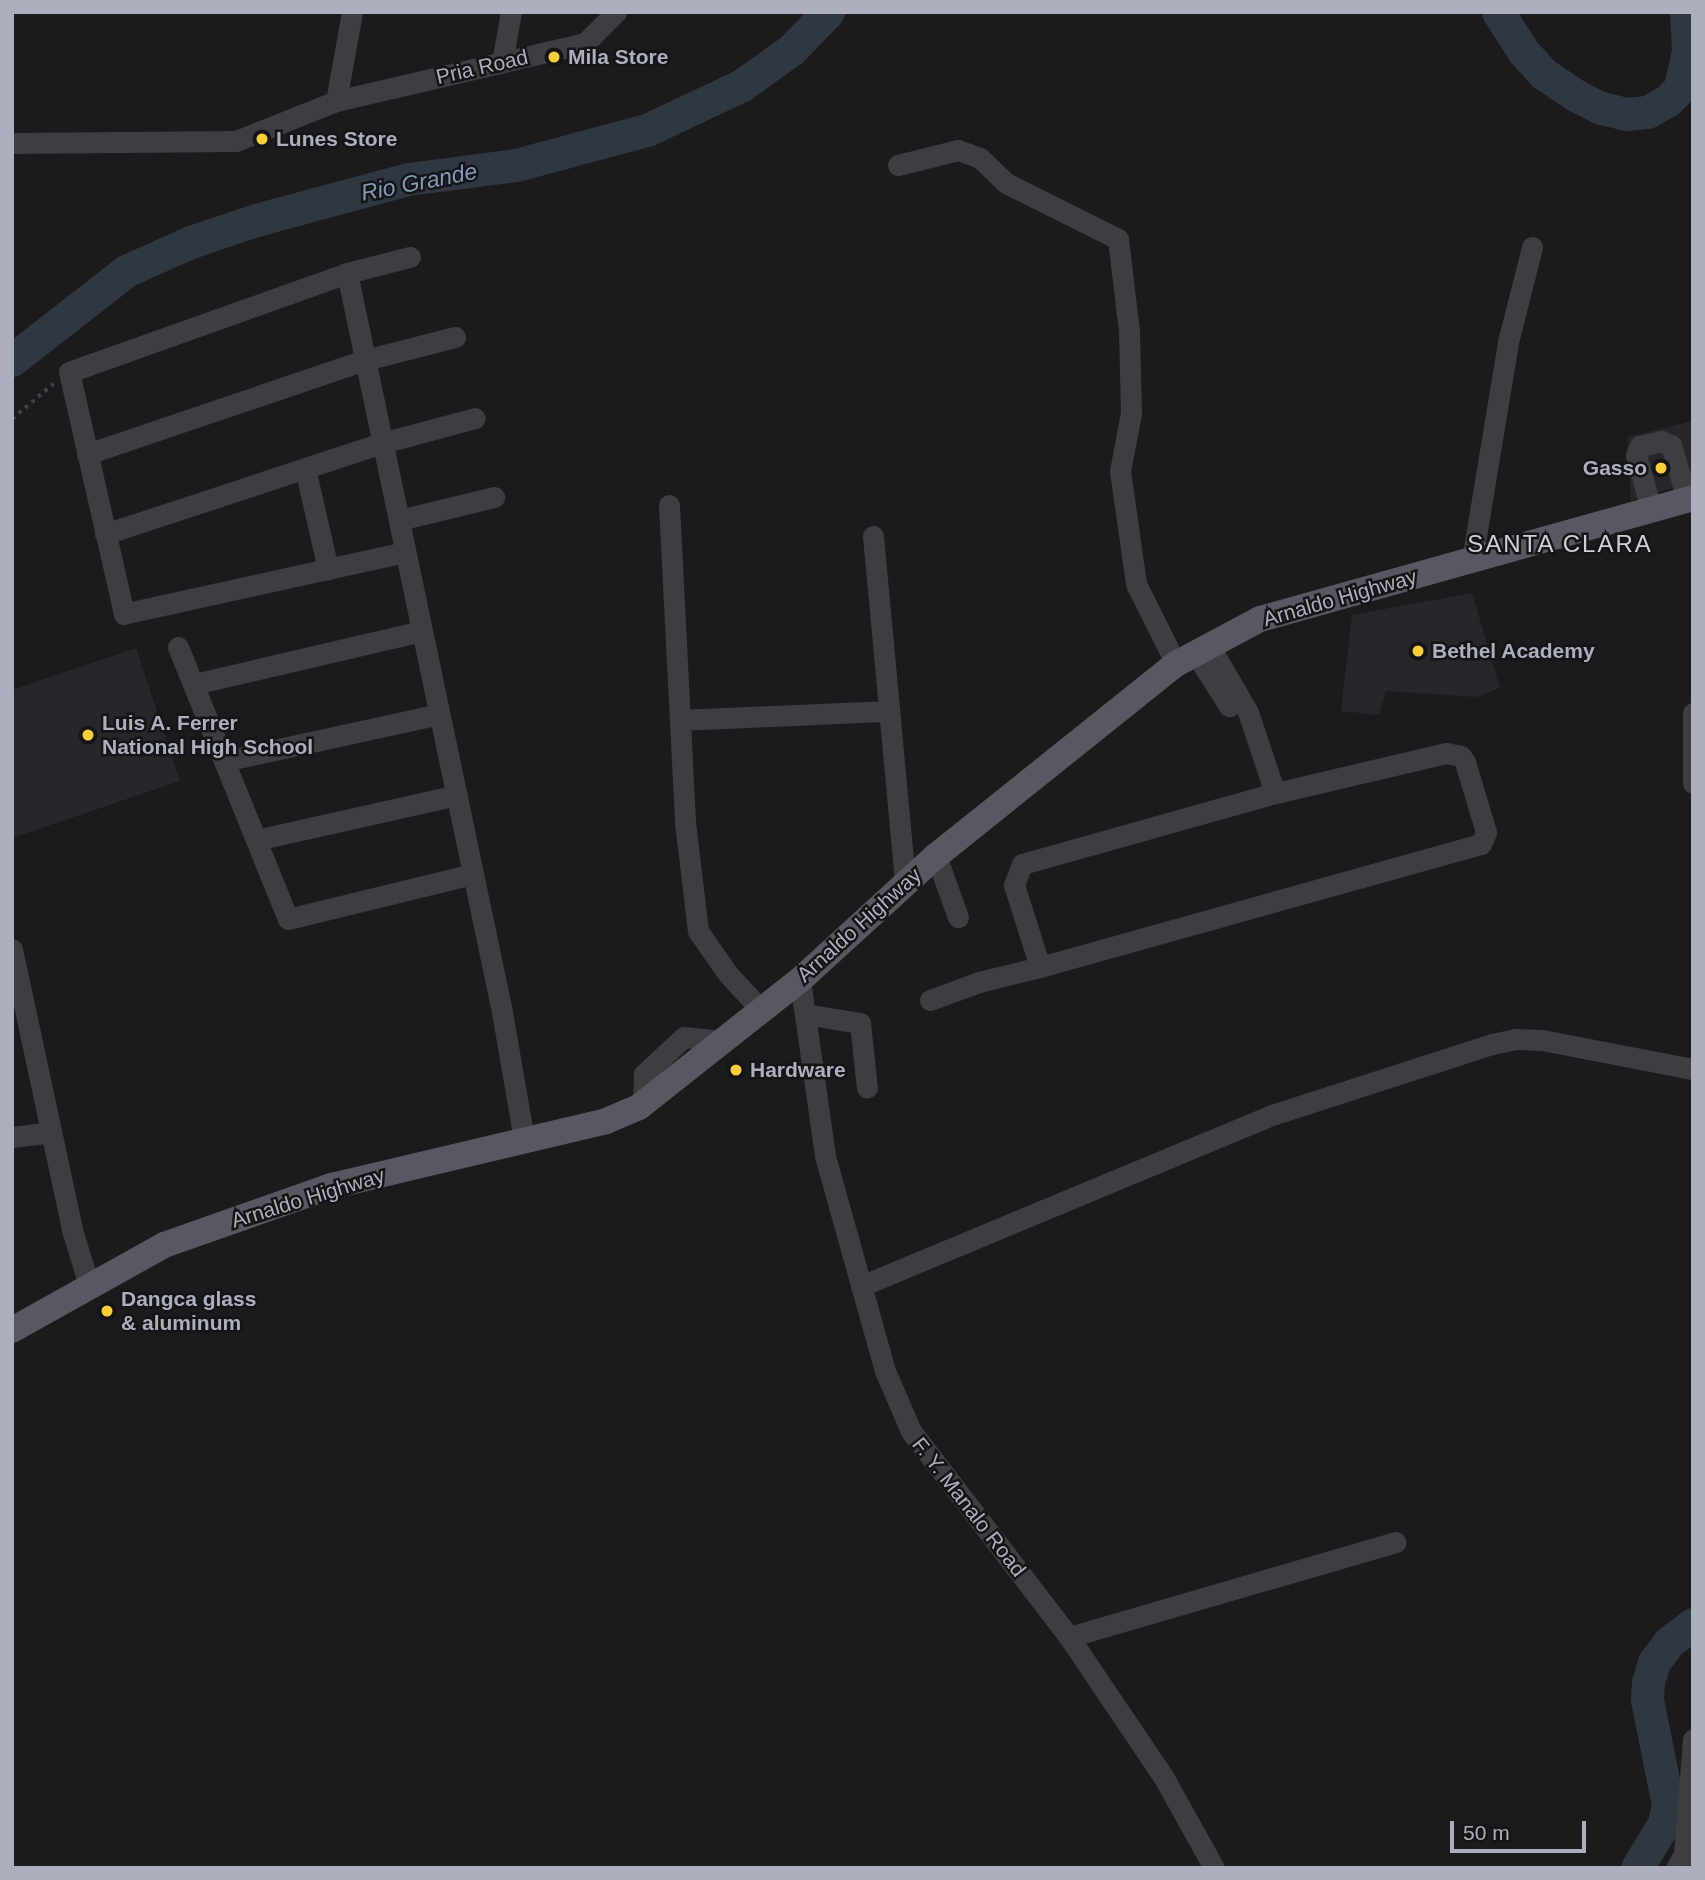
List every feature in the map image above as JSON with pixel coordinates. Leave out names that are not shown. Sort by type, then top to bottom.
[{"type":"main road","name":"Arnaldo Highway","points":[[12,1330],[164,1245],[332,1186],[606,1121],[643,1104],[800,980],[936,856],[1194,655],[1260,619],[1690,498]]},
{"type":"street","points":[[336,101],[352,12]]},
{"type":"street","points":[[502,62],[511,12]]},
{"type":"street","name":"Pria Road","points":[[12,143],[236,141],[336,101],[586,43],[616,12]]},
{"type":"street","points":[[898,165],[958,150],[980,158],[1006,183],[1118,239],[1129,331],[1131,412],[1120,471],[1136,584],[1242,714],[1268,795]]},
{"type":"street","points":[[1472,560],[1508,341],[1532,247]]},
{"type":"street","points":[[405,552],[124,614],[69,372],[346,273],[410,257]]},
{"type":"street","points":[[346,273],[502,1012],[524,1140]]},
{"type":"street","points":[[87,454],[365,360],[456,337]]},
{"type":"street","points":[[106,534],[382,443],[475,418]]},
{"type":"street","points":[[1651,509],[1636,455],[1640,446],[1661,441],[1671,445],[1690,498]]},
{"type":"street","points":[[304,468],[328,569]]},
{"type":"street","points":[[399,520],[494,497]]},
{"type":"street","points":[[669,505],[685,822],[698,931],[728,974],[762,1011]]},
{"type":"street","points":[[873,536],[905,884]]},
{"type":"street","points":[[194,684],[422,631]]},
{"type":"street","points":[[178,647],[288,919],[473,874]]},
{"type":"street","points":[[680,720],[889,711]]},
{"type":"street","points":[[1693,713],[1693,783]]},
{"type":"street","points":[[224,761],[439,714]]},
{"type":"street","points":[[930,1000],[979,982],[1040,967],[1481,844],[1486,837],[1465,762],[1455,753],[1268,795],[1022,864],[1014,885],[1040,967]]},
{"type":"street","points":[[256,840],[457,795]]},
{"type":"street","points":[[936,856],[958,917]]},
{"type":"street","points":[[12,949],[72,1230],[89,1285]]},
{"type":"street","name":"F. Y. Manalo Road","points":[[800,980],[825,1156],[885,1371],[911,1431],[1069,1637],[1164,1778],[1214,1868]]},
{"type":"street","points":[[805,1014],[860,1023],[867,1088]]},
{"type":"street","points":[[861,1286],[1275,1114],[1492,1044],[1515,1039],[1542,1040],[1693,1069]]},
{"type":"street","points":[[12,1137],[51,1132]]},
{"type":"street","points":[[1069,1637],[1395,1542]]},
{"type":"street","points":[[1676,1868],[1684,1854],[1693,1739]]},
{"type":"path","points":[[12,419],[69,372]]},
{"type":"shaded area","points":[[1693,421],[1693,481],[1631,501],[1627,437]]},
{"type":"shaded area","name":"Bethel Academy","points":[[1472,593],[1500,688],[1476,697],[1386,691],[1379,715],[1341,711],[1352,615]]},
{"type":"shaded area","name":"Luis A. Ferrer National High School","points":[[136,648],[180,781],[12,838],[12,690]]},
{"type":"waterway","name":"Rio Grande","points":[[12,360],[126,271],[188,243],[256,220],[408,179],[516,165],[647,130],[742,85],[791,50],[828,12]]},
{"type":"waterway","name":"Rio Grande","points":[[1498,12],[1523,51],[1544,74],[1575,95],[1601,108],[1627,114],[1647,112],[1667,101],[1680,88],[1688,50],[1686,12]]},
{"type":"waterway","points":[[1637,1868],[1664,1823],[1668,1805],[1647,1700],[1648,1682],[1654,1662],[1669,1642],[1693,1624]]},
{"type":"place","name":"Mila Store","points":[[554,57]]},
{"type":"place","name":"Lunes Store","points":[[262,139]]},
{"type":"place","name":"Gasso","points":[[1661,468]]},
{"type":"place","name":"Bethel Academy","points":[[1418,651]]},
{"type":"place","name":"Luis A. Ferrer National High School","points":[[88,735]]},
{"type":"place","name":"Hardware","points":[[736,1070]]},
{"type":"place","name":"Dangca glass & aluminum","points":[[107,1311]]},
{"type":"district","name":"SANTA CLARA","points":[[1560,544]]}]
